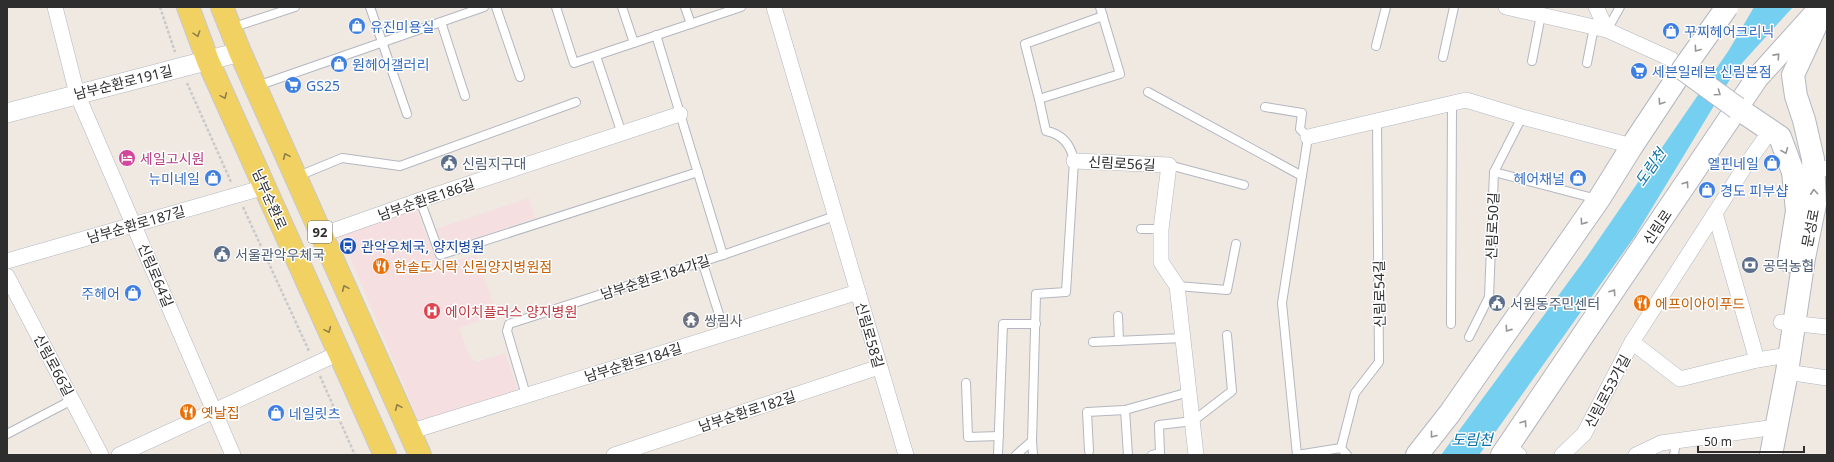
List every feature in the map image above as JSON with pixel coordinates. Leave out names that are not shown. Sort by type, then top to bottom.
[{"type":"main road","name":"남부순환로","points":[[188,7],[208,61],[385,455]]},
{"type":"main road","name":"92","points":[[222,7],[255,87],[420,455]]},
{"type":"main road","points":[[1417,455],[1450,413],[1599,199],[1683,69],[1727,7]]},
{"type":"main road","name":"신림로","points":[[1510,452],[1757,78],[1821,7]]},
{"type":"main road","name":"문성로","points":[[1771,455],[1769,428],[1777,361],[1804,258],[1815,204],[1820,169],[1813,160],[1804,120],[1796,96],[1793,75],[1824,7]]},
{"type":"main road","points":[[1683,69],[1780,137],[1793,172],[1797,211],[1789,254],[1787,323]]},
{"type":"main road","points":[[1758,455],[1769,428]]},
{"type":"street","name":"신림로64길","points":[[55,7],[77,94],[234,455]]},
{"type":"street","name":"신림로58길","points":[[774,7],[879,368],[906,455]]},
{"type":"street","points":[[1506,7],[1601,29],[1671,59],[1683,69]]},
{"type":"street","points":[[1596,7],[1601,29]]},
{"type":"street","name":"남부순환로191길","points":[[7,112],[240,52]]},
{"type":"street","points":[[1308,137],[1466,100],[1522,117],[1632,146]]},
{"type":"street","name":"남부순환로186길","points":[[321,235],[420,200],[680,114]]},
{"type":"street","name":"신림로53가길","points":[[1562,455],[1584,434],[1632,342],[1744,168],[1770,131]]},
{"type":"street","name":"신림로56길","points":[[1074,161],[1170,165],[1161,229],[1161,262],[1177,286],[1196,455]]},
{"type":"street","name":"남부순환로187길","points":[[7,261],[265,187]]},
{"type":"street","points":[[1715,213],[1777,361],[1827,378]]},
{"type":"street","name":"신림로66길","points":[[7,276],[101,455]]},
{"type":"street","name":"남부순환로184길","points":[[409,432],[858,292]]},
{"type":"street","points":[[1787,323],[1827,327]]},
{"type":"street","name":"신림로53가길","points":[[1632,342],[1680,379],[1777,361]]},
{"type":"street","points":[[119,455],[339,353]]},
{"type":"street","name":"남부순환로182길","points":[[614,455],[879,368]]},
{"type":"street","points":[[1636,455],[1661,444],[1675,448],[1769,428]]},
{"type":"lane","points":[[231,28],[295,7]]},
{"type":"lane","points":[[370,7],[407,114]]},
{"type":"lane","points":[[255,87],[484,7]]},
{"type":"lane","points":[[496,7],[520,77]]},
{"type":"lane","points":[[556,7],[574,63],[741,7]]},
{"type":"lane","points":[[622,7],[634,43]]},
{"type":"lane","points":[[685,7],[691,24]]},
{"type":"lane","points":[[1039,99],[1120,74],[1100,7]]},
{"type":"lane","points":[[1376,46],[1386,7]]},
{"type":"lane","points":[[1443,58],[1454,7]]},
{"type":"lane","points":[[1587,63],[1601,29],[1620,7]]},
{"type":"lane","points":[[1532,61],[1541,15]]},
{"type":"lane","points":[[1033,455],[1032,441],[1036,294],[1066,292],[1074,161],[1071,149],[1063,138],[1046,131],[1025,44],[1103,16]]},
{"type":"lane","points":[[441,22],[465,96]]},
{"type":"lane","name":"남부순환로184가길","points":[[526,395],[507,331],[509,324],[723,255],[656,35]]},
{"type":"lane","points":[[596,56],[622,134]]},
{"type":"lane","points":[[1148,92],[1302,176]]},
{"type":"lane","points":[[296,177],[342,158],[400,166],[576,102]]},
{"type":"lane","points":[[1451,324],[1452,103]]},
{"type":"lane","points":[[1265,107],[1302,113],[1300,129],[1308,137],[1282,303],[1297,455],[1341,448],[1347,455]]},
{"type":"lane","name":"신림로50길","points":[[1469,337],[1490,297],[1494,172],[1522,117]]},
{"type":"lane","name":"신림로54길","points":[[1341,448],[1355,393],[1380,362],[1376,121]]},
{"type":"lane","name":"신림로56길","points":[[1170,165],[1244,185]]},
{"type":"lane","points":[[420,200],[440,255],[698,172]]},
{"type":"lane","points":[[1494,172],[1599,199]]},
{"type":"lane","points":[[723,255],[835,216]]},
{"type":"lane","points":[[1141,229],[1161,229]]},
{"type":"lane","points":[[1177,286],[1227,290],[1236,244]]},
{"type":"lane","points":[[702,261],[725,334]]},
{"type":"lane","points":[[1118,316],[1119,340]]},
{"type":"lane","points":[[998,455],[1003,324],[1036,324]]},
{"type":"lane","points":[[1152,455],[1160,453],[1158,425],[1193,421],[1232,391],[1227,335]]},
{"type":"lane","points":[[1093,342],[1183,338]]},
{"type":"lane","points":[[966,383],[968,437],[999,436]]},
{"type":"lane","points":[[1089,450],[1087,412],[1125,410],[1189,392]]},
{"type":"lane","points":[[7,434],[72,400]]},
{"type":"lane","points":[[1125,410],[1128,455]]},
{"type":"lane","points":[[1016,455],[1032,441]]},
{"type":"path","points":[[160,7],[180,68],[355,455]]},
{"type":"shaded area","points":[[529,198],[535,218],[443,249],[436,229]]},
{"type":"shaded area","name":"에이치플러스 양지병원","points":[[416,209],[438,266],[476,255],[494,305],[492,317],[459,328],[470,357],[477,362],[505,353],[519,393],[419,421],[341,236]]},
{"type":"water","name":"도림천","points":[[1754,7],[1793,7],[1743,62],[1729,81],[1635,236],[1479,455],[1441,455],[1586,258],[1729,50]]},
{"type":"place","name":"유진미용실","points":[[357,26]]},
{"type":"place","name":"꾸찌헤어크리닉","points":[[1671,31]]},
{"type":"place","name":"원헤어갤러리","points":[[339,64]]},
{"type":"place","name":"세븐일레븐 신림본점","points":[[1639,71]]},
{"type":"place","name":"GS25","points":[[293,85]]},
{"type":"place","name":"세일고시원","points":[[127,158]]},
{"type":"place","name":"신림지구대","points":[[449,163]]},
{"type":"place","name":"엘핀네일","points":[[1772,163]]},
{"type":"place","name":"뉴미네일","points":[[213,178]]},
{"type":"place","name":"헤어채널","points":[[1578,178]]},
{"type":"place","name":"경도 피부샵","points":[[1707,190]]},
{"type":"place","name":"관악우체국, 양지병원","points":[[348,246]]},
{"type":"place","name":"서울관악우체국","points":[[222,254]]},
{"type":"place","name":"공덕농협","points":[[1750,265]]},
{"type":"place","name":"한솥도시락 신림양지병원점","points":[[381,266]]},
{"type":"place","name":"주헤어","points":[[133,293]]},
{"type":"place","name":"서원동주민센터","points":[[1497,303]]},
{"type":"place","name":"에프이아이푸드","points":[[1642,303]]},
{"type":"place","name":"에이치플러스 양지병원","points":[[432,311]]},
{"type":"place","name":"쌍림사","points":[[691,320]]},
{"type":"place","name":"옛날집","points":[[188,412]]},
{"type":"place","name":"네일릿츠","points":[[276,413]]}]
